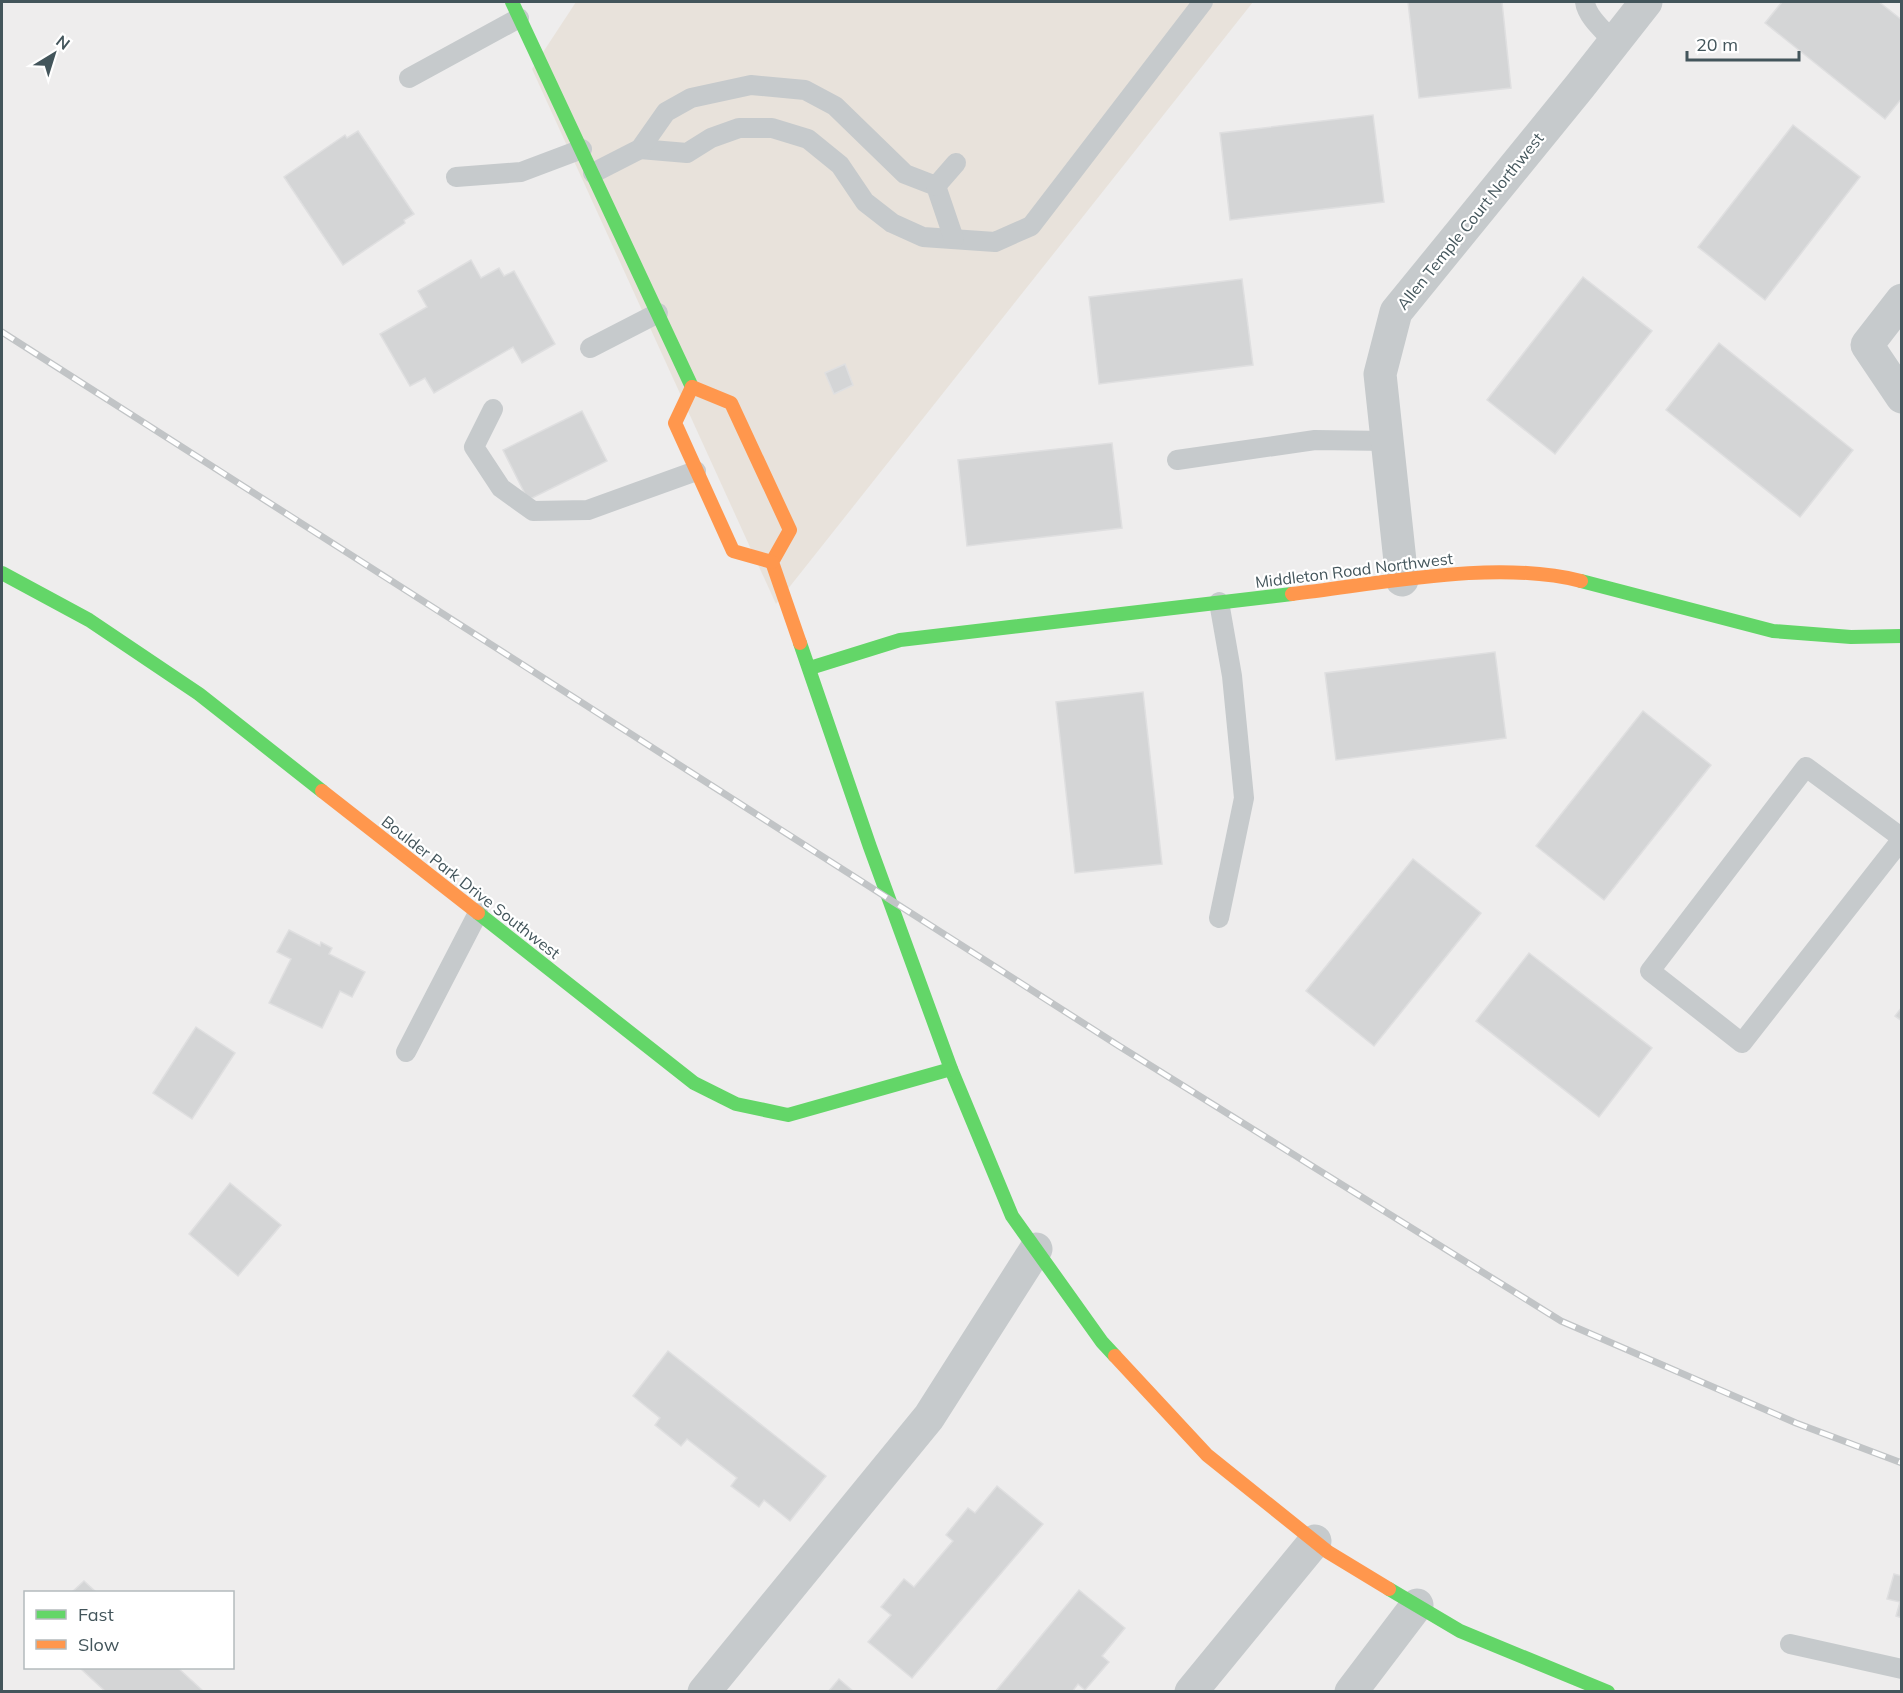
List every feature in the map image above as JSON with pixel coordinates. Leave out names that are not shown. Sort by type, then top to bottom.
[{"type":"main road","points":[[515,10],[582,148],[692,387],[731,403],[790,530],[772,562],[870,847],[951,1069],[1012,1216],[1102,1342],[1207,1455],[1315,1542],[1460,1631],[1608,1692]]},
{"type":"main road","points":[[692,387],[675,423],[696,471],[733,550],[772,562]]},
{"type":"main road","name":"Middleton Road Northwest","points":[[810,668],[900,640],[1482,572],[1550,573],[1773,631],[1851,637],[1902,636]]},
{"type":"main road","name":"Boulder Park Drive Southwest","points":[[2,573],[89,620],[199,694],[694,1083],[736,1104],[788,1114],[951,1069]]},
{"type":"street","name":"Allen Temple Court Northwest","points":[[1402,580],[1380,374],[1396,312],[1646,2]]},
{"type":"street","points":[[1902,300],[1867,345],[1902,397]]},
{"type":"street","points":[[704,1692],[929,1417],[1036,1249]]},
{"type":"street","points":[[1191,1692],[1315,1542]]},
{"type":"street","points":[[1351,1692],[1417,1605]]},
{"type":"lane","points":[[640,149],[687,153],[711,138],[739,128],[772,128],[808,139],[840,165],[865,202],[892,223],[923,237],[995,242],[1031,226],[1203,2]]},
{"type":"lane","points":[[1585,2],[1586,8],[1599,26],[1614,42]]},
{"type":"lane","points":[[409,78],[515,10]]},
{"type":"lane","points":[[593,173],[640,149],[666,112],[691,99],[751,85],[806,90],[835,106],[905,174],[936,186]]},
{"type":"lane","points":[[456,177],[521,172],[582,148]]},
{"type":"lane","points":[[936,186],[956,164]]},
{"type":"lane","points":[[936,186],[954,239]]},
{"type":"lane","points":[[590,348],[658,313]]},
{"type":"lane","points":[[493,409],[474,447],[501,488],[532,511],[588,510],[696,471]]},
{"type":"lane","points":[[1177,460],[1315,440],[1388,441]]},
{"type":"lane","points":[[1219,602],[1233,676],[1244,798],[1219,918]]},
{"type":"lane","points":[[1806,767],[1902,839],[1742,1043],[1650,971],[1806,767]]},
{"type":"lane","points":[[406,1052],[478,913]]},
{"type":"lane","points":[[1790,1644],[1902,1669]]},
{"type":"shaded area","points":[[576,2],[1253,2],[776,604],[532,69]]},
{"type":"building","points":[[1408,2],[1502,2],[1511,88],[1419,98]]},
{"type":"building","points":[[1782,2],[1879,2],[1902,20],[1902,98],[1885,119],[1765,23]]},
{"type":"building","points":[[1373,115],[1384,202],[1230,220],[1220,133]]},
{"type":"building","points":[[1793,125],[1860,177],[1765,300],[1698,247]]},
{"type":"building","points":[[358,131],[414,214],[404,220],[405,223],[343,265],[284,177],[345,135],[347,138]]},
{"type":"building","points":[[471,260],[481,278],[499,268],[504,276],[514,271],[555,344],[522,363],[513,347],[434,393],[425,378],[410,386],[380,334],[427,307],[418,291]]},
{"type":"building","points":[[1583,277],[1652,331],[1555,454],[1487,400]]},
{"type":"building","points":[[1242,279],[1253,365],[1099,384],[1089,297]]},
{"type":"building","points":[[1719,343],[1853,450],[1800,517],[1666,410]]},
{"type":"building","points":[[845,364],[853,385],[834,394],[825,373]]},
{"type":"building","points":[[582,411],[607,461],[528,500],[503,450]]},
{"type":"building","points":[[1112,443],[1122,528],[967,546],[958,460]]},
{"type":"building","points":[[1495,652],[1506,738],[1336,760],[1325,673]]},
{"type":"building","points":[[1143,692],[1162,864],[1075,873],[1056,702]]},
{"type":"building","points":[[1643,711],[1711,765],[1604,900],[1536,846]]},
{"type":"building","points":[[1413,859],[1481,913],[1374,1046],[1306,991]]},
{"type":"building","points":[[289,930],[320,946],[321,942],[332,948],[329,954],[365,972],[352,997],[340,991],[322,1028],[269,1003],[291,959],[277,952]]},
{"type":"building","points":[[1529,953],[1652,1048],[1599,1117],[1476,1021]]},
{"type":"building","points":[[1902,1007],[1902,1021],[1895,1016]]},
{"type":"building","points":[[196,1027],[235,1053],[192,1119],[153,1093]]},
{"type":"building","points":[[230,1183],[281,1225],[238,1276],[189,1234]]},
{"type":"building","points":[[668,1351],[826,1476],[790,1521],[764,1500],[759,1507],[731,1486],[737,1478],[687,1439],[681,1446],[655,1425],[660,1418],[633,1396]]},
{"type":"building","points":[[997,1486],[1043,1524],[912,1678],[868,1642],[891,1615],[881,1607],[904,1579],[914,1587],[953,1541],[946,1535],[968,1508],[975,1513]]},
{"type":"building","points":[[1894,1574],[1902,1576],[1902,1618],[1896,1616],[1900,1602],[1887,1599]]},
{"type":"building","points":[[84,1581],[95,1591],[73,1591]]},
{"type":"building","points":[[1079,1590],[1125,1628],[1102,1656],[1109,1662],[1085,1690],[1078,1684],[1072,1692],[995,1692]]},
{"type":"building","points":[[81,1669],[179,1669],[204,1692],[106,1692]]},
{"type":"building","points":[[839,1679],[854,1692],[828,1692]]},
{"type":"railway","points":[[2,332],[1119,1046],[1561,1321],[1796,1423],[1902,1463]]},
{"type":"traffic: fast","points":[[512,2],[692,387]]},
{"type":"traffic: fast","points":[[2,573],[89,620],[199,694],[322,791]]},
{"type":"traffic: fast","points":[[1581,581],[1773,631],[1851,637],[1902,636]]},
{"type":"traffic: fast","points":[[810,668],[900,640],[1292,594]]},
{"type":"traffic: fast","points":[[800,643],[870,847],[951,1069],[1012,1216],[1102,1342],[1115,1356]]},
{"type":"traffic: fast","points":[[478,913],[694,1083],[736,1104],[788,1115],[951,1069]]},
{"type":"traffic: fast","points":[[1389,1589],[1460,1631],[1608,1692]]},
{"type":"traffic: slow","points":[[692,387],[731,403],[790,530],[772,562],[800,643]]},
{"type":"traffic: slow","points":[[692,387],[675,423],[733,551],[772,562]]},
{"type":"traffic: slow","points":[[1292,594],[1475,573],[1512,572],[1581,581]]},
{"type":"traffic: slow","points":[[322,791],[478,913]]},
{"type":"traffic: slow","points":[[1115,1356],[1207,1455],[1328,1552],[1389,1589]]}]
